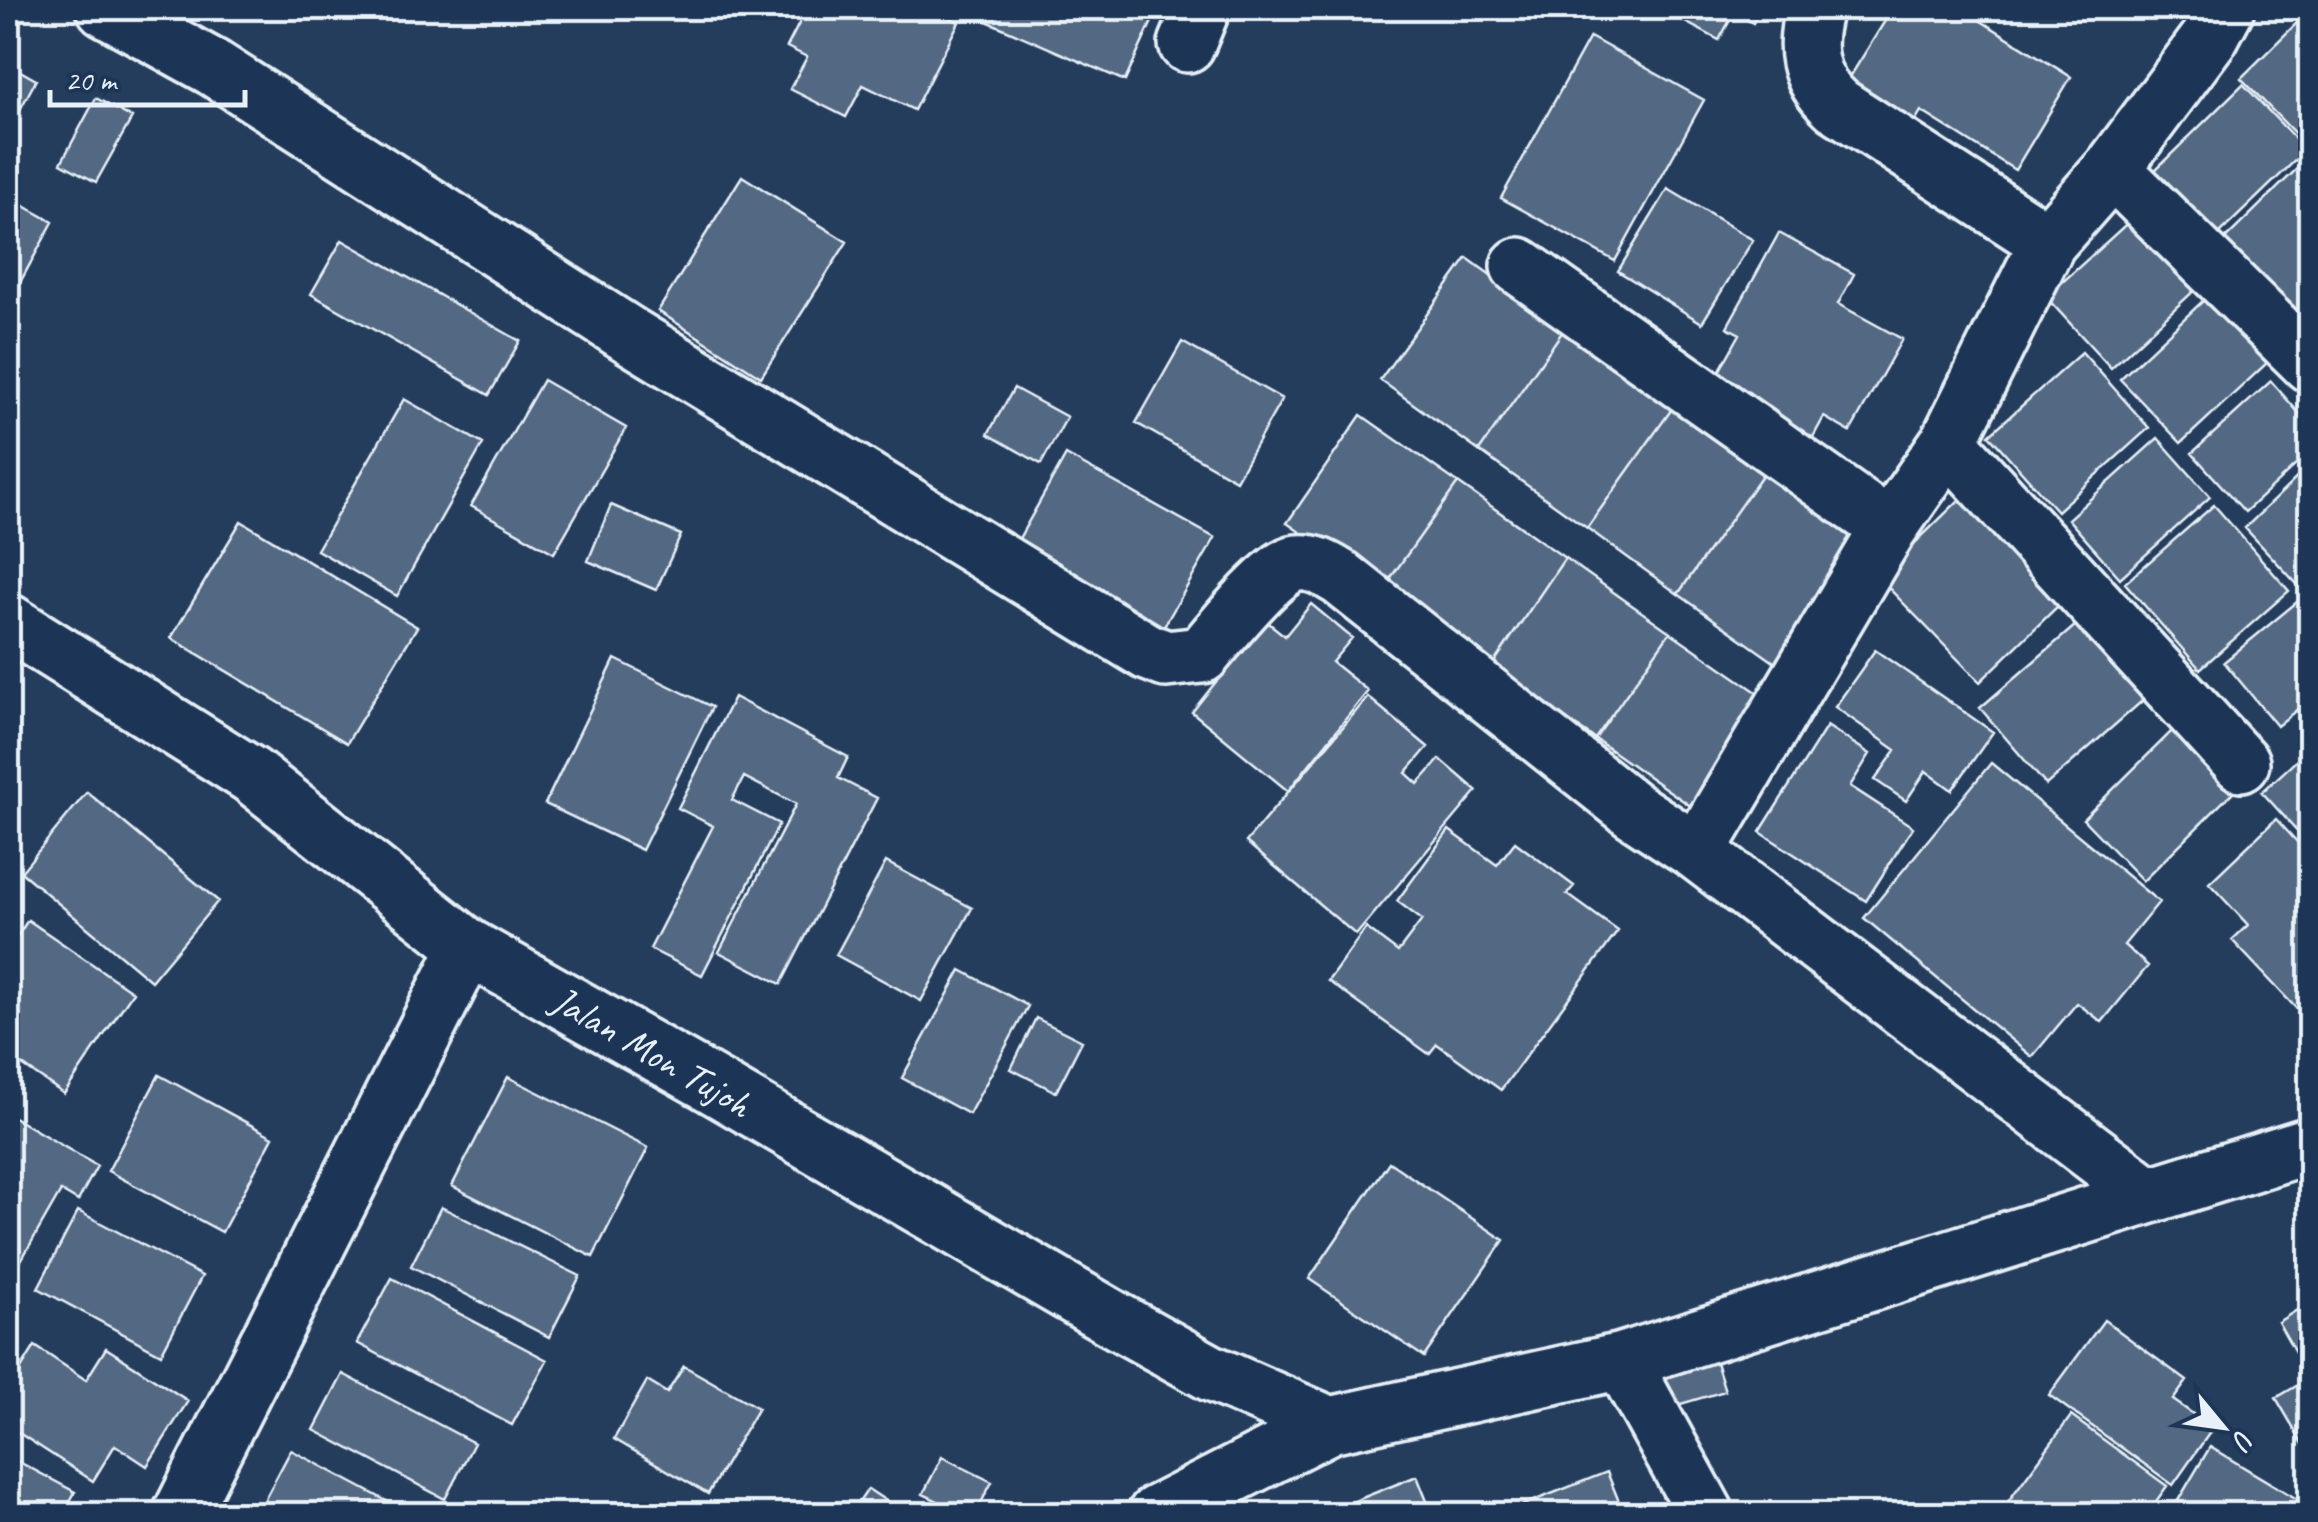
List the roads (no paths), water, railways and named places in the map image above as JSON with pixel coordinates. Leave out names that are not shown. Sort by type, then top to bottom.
[{"type":"street","points":[[105,8],[214,68],[631,336],[1148,652],[1166,659],[1202,655],[1269,582],[1292,563],[1312,562],[1341,578],[1634,810],[1697,852],[2148,1194]]},
{"type":"street","points":[[1814,8],[1806,55],[1824,93],[1837,106],[2048,242]]},
{"type":"street","points":[[1697,852],[1888,528],[1948,443],[2048,242],[2112,170],[2210,36],[2226,8]]},
{"type":"street","points":[[2112,170],[2310,364]]},
{"type":"street","points":[[1519,266],[1888,528]]},
{"type":"street","points":[[1948,443],[2240,763]]},
{"type":"street","name":"Jalan Mon Tujoh","points":[[12,636],[251,774],[468,946],[1112,1318],[1211,1373],[1330,1426]]},
{"type":"street","points":[[181,1514],[468,946]]},
{"type":"street","points":[[1156,1514],[1330,1426],[1622,1361],[2310,1144]]},
{"type":"street","points":[[1622,1361],[1706,1514]]}]
